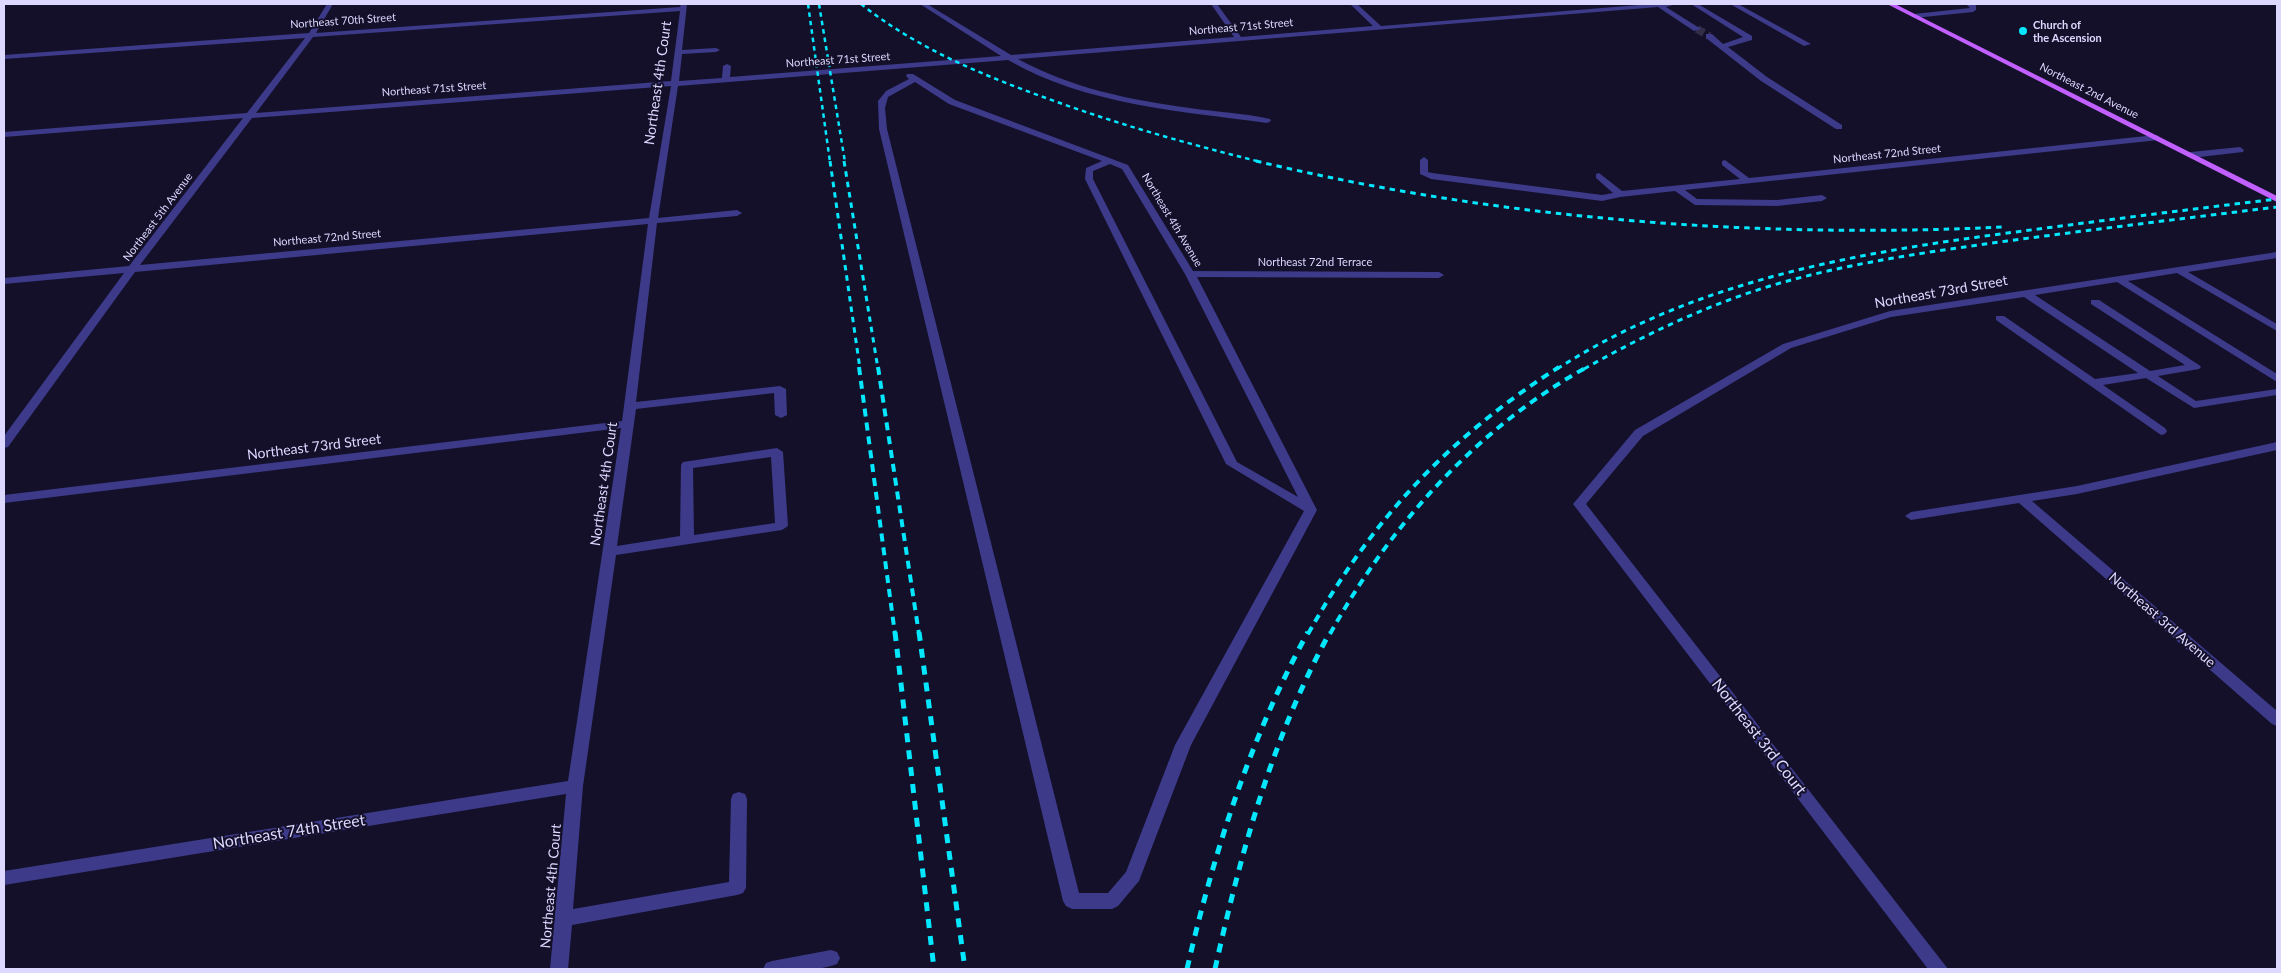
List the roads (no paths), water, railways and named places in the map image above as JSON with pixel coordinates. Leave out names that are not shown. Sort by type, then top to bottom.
[{"type":"main road","name":"Northeast 2nd Avenue","points":[[1890,4],[2277,199]]},
{"type":"street","name":"Northeast 5th Avenue","points":[[4,444],[134,268],[312,34],[330,4]]},
{"type":"street","points":[[923,4],[1011,58],[1047,77],[1101,94],[1267,121]]},
{"type":"street","points":[[1214,4],[1239,39]]},
{"type":"street","points":[[1353,4],[1378,27]]},
{"type":"street","name":"Northeast 71st Street","points":[[4,134],[1011,58],[1673,4]]},
{"type":"street","points":[[1694,4],[1749,38],[1723,46]]},
{"type":"street","points":[[1733,4],[1807,44]]},
{"type":"street","points":[[1914,16],[1973,10],[1973,6],[1970,4]]},
{"type":"street","points":[[1659,5],[1697,29]]},
{"type":"street","name":"Northeast 70th Street","points":[[4,56],[684,7]]},
{"type":"street","name":"Northeast 4th Court","points":[[559,969],[575,786],[628,424],[653,220],[675,83],[684,7]]},
{"type":"street","points":[[1709,36],[1764,79],[1839,128]]},
{"type":"street","points":[[678,52],[716,50]]},
{"type":"street","points":[[726,79],[727,66]]},
{"type":"street","name":"Northeast 4th Avenue","points":[[895,67],[952,102],[1125,166],[1190,274],[1310,510]]},
{"type":"street","points":[[915,79],[884,96],[880,106],[884,129],[1072,901],[1112,901],[1133,876],[1184,745],[1310,510],[1232,464],[1089,179],[1089,170],[1110,161]]},
{"type":"street","name":"Northeast 72nd Street","points":[[1424,160],[1424,174],[1431,176],[1602,198],[1620,194],[2156,138]]},
{"type":"street","points":[[2103,144],[2115,150]]},
{"type":"street","points":[[2191,155],[2240,150]]},
{"type":"street","points":[[1725,163],[1748,181]]},
{"type":"street","points":[[1599,176],[1620,194]]},
{"type":"street","points":[[1677,188],[1694,202],[1776,203],[1822,198]]},
{"type":"street","name":"Northeast 72nd Street","points":[[4,281],[737,213]]},
{"type":"street","name":"Northeast 73rd Street","points":[[1579,504],[1638,433],[1787,346],[1890,314],[2277,255]]},
{"type":"street","points":[[2178,270],[2277,328]]},
{"type":"street","name":"Northeast 72nd Terrace","points":[[1190,274],[1439,275]]},
{"type":"street","points":[[2118,279],[2277,379]]},
{"type":"street","points":[[2025,293],[2194,405],[2277,392]]},
{"type":"street","points":[[2094,383],[2195,367],[2095,302]]},
{"type":"street","points":[[2000,318],[2160,431]]},
{"type":"street","points":[[630,406],[780,389],[781,415]]},
{"type":"street","name":"Northeast 73rd Street","points":[[4,499],[628,424]]},
{"type":"street","points":[[1911,516],[2077,490],[2277,446]]},
{"type":"street","points":[[610,551],[687,540],[782,526],[776,452],[687,465],[687,540]]},
{"type":"street","name":"Northeast 3rd Avenue","points":[[2022,499],[2277,720]]},
{"type":"street","name":"Northeast 3rd Court","points":[[1579,504],[1939,969]]},
{"type":"street","name":"Northeast 74th Street","points":[[4,878],[575,786]]},
{"type":"street","points":[[563,919],[736,888],[739,799]]},
{"type":"street","points":[[772,969],[831,958]]},
{"type":"tunnel","points":[[1697,29],[1709,36]]},
{"type":"railway","points":[[808,4],[830,162]]},
{"type":"railway","points":[[819,4],[845,162]]},
{"type":"railway","points":[[861,4],[930,49],[1005,83],[1133,127],[1261,162]]},
{"type":"railway","points":[[830,161],[860,369]]},
{"type":"railway","points":[[844,161],[878,369]]},
{"type":"railway","points":[[1256,161],[1348,181],[1440,197],[1533,211],[1627,220],[1721,227],[1815,230],[2003,227]]},
{"type":"railway","points":[[1557,369],[1611,338],[1666,312],[1723,291],[1841,260],[1962,239],[2277,199]]},
{"type":"railway","points":[[1584,369],[1629,344],[1698,312],[1770,286],[1828,271],[1888,259],[1977,245],[2277,207]]},
{"type":"railway","points":[[859,367],[895,634]]},
{"type":"railway","points":[[878,367],[919,634]]},
{"type":"railway","points":[[1308,634],[1359,554],[1386,518],[1416,484],[1482,422],[1559,367]]},
{"type":"railway","points":[[1330,634],[1380,555],[1440,482],[1509,419],[1587,367]]},
{"type":"railway","points":[[895,632],[934,969]]},
{"type":"railway","points":[[919,632],[965,969]]},
{"type":"railway","points":[[1187,969],[1209,882],[1251,754],[1287,672],[1308,632]]},
{"type":"railway","points":[[1215,969],[1236,882],[1260,796],[1291,713],[1309,672],[1330,632]]},
{"type":"place","name":"Church of the Ascension","points":[[2023,31]]}]
